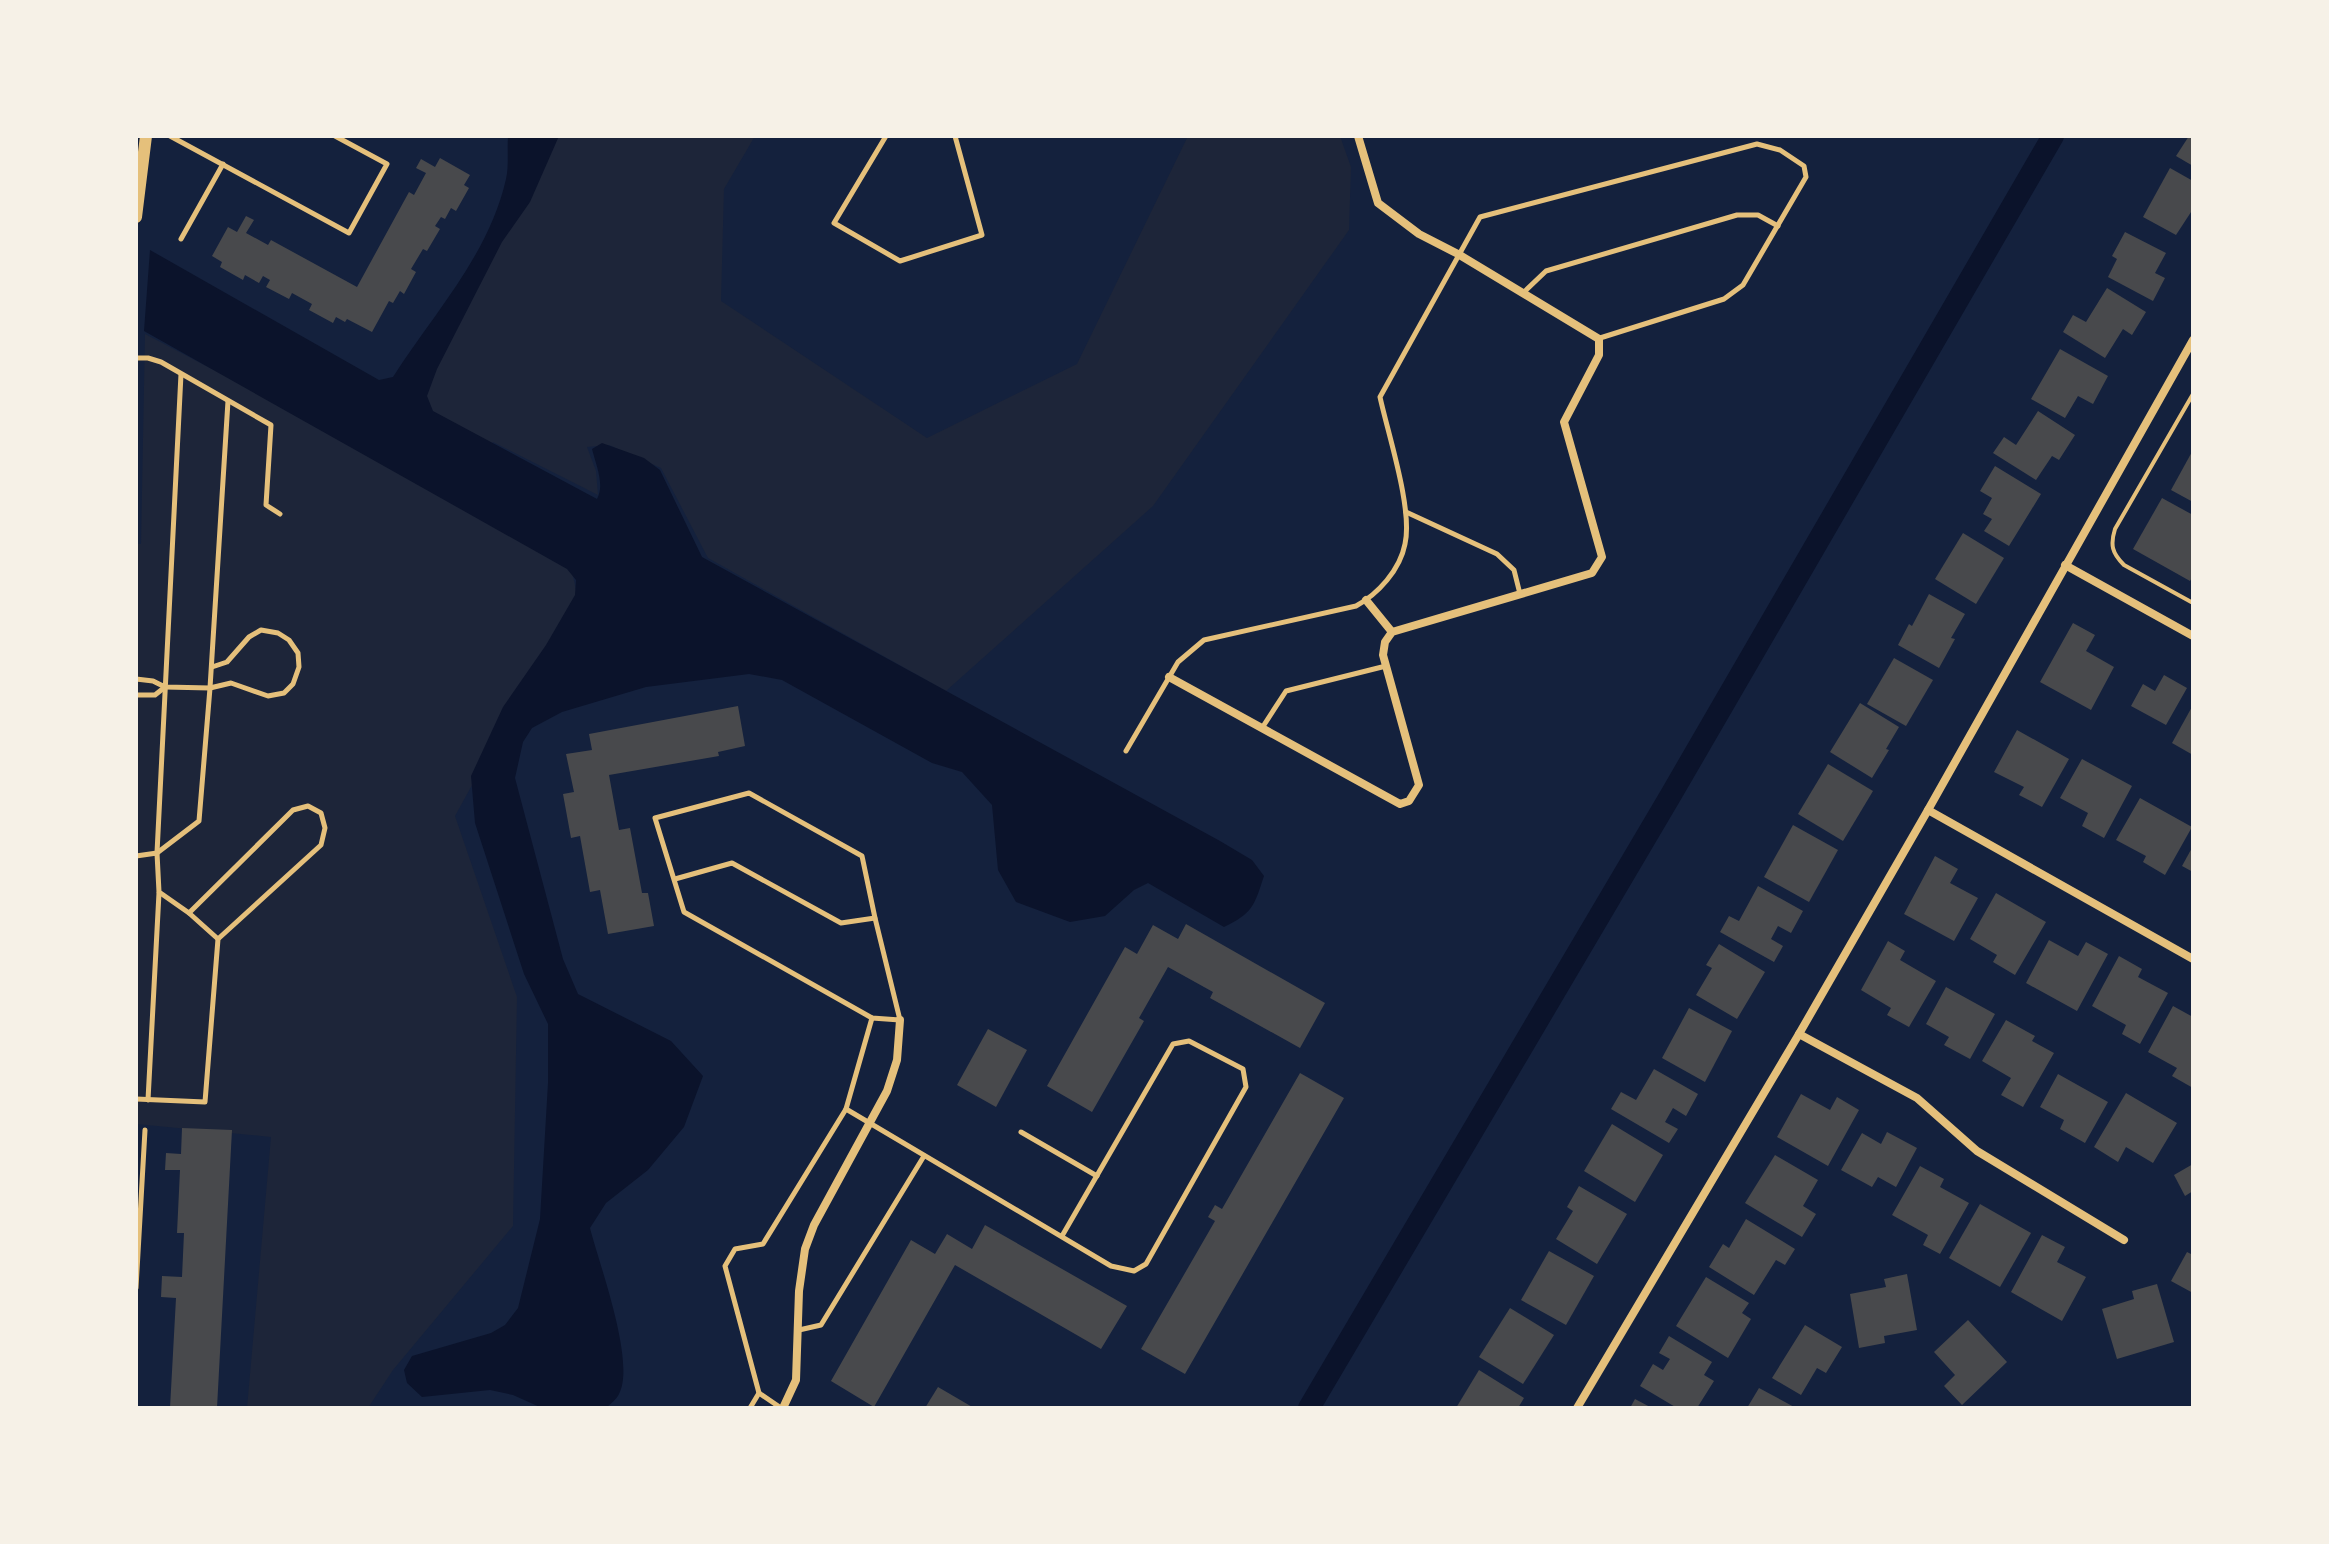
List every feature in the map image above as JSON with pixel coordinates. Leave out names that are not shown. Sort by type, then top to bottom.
[{"type":"street","points":[[136,217],[146,136]]},
{"type":"street","points":[[1169,677],[1400,804],[1409,801],[1419,785],[1383,655],[1385,642],[1392,632],[1592,573],[1602,557],[1564,422],[1599,355],[1599,339],[1419,234],[1378,203],[1358,136]]},
{"type":"street","points":[[1577,1408],[1799,1034],[2193,340]]},
{"type":"street","points":[[2065,565],[2193,636]]},
{"type":"street","points":[[1366,600],[1392,632]]},
{"type":"street","points":[[1928,810],[2193,959]]},
{"type":"street","points":[[782,1408],[796,1380],[799,1291],[805,1249],[814,1225],[887,1091],[897,1060],[900,1020]]},
{"type":"street","points":[[1799,1034],[1917,1098],[1977,1151],[2124,1240]]},
{"type":"lane","points":[[170,136],[349,233],[387,164],[335,136]]},
{"type":"lane","points":[[190,146],[193,136]]},
{"type":"lane","points":[[886,136],[834,223],[900,261],[982,235],[955,136]]},
{"type":"lane","points":[[1126,751],[1178,662],[1204,640],[1356,606],[1391,575],[1405,546],[1407,521],[1380,397],[1480,217],[1757,144],[1780,150],[1804,166],[1806,177],[1743,285],[1724,299],[1599,339]]},
{"type":"lane","points":[[181,239],[223,164]]},
{"type":"lane","points":[[1523,294],[1546,271],[1737,215],[1758,215],[1778,226]]},
{"type":"lane","points":[[136,358],[161,362],[271,425],[266,505],[280,514]]},
{"type":"lane","points":[[148,1100],[181,374]]},
{"type":"lane","points":[[136,856],[157,853],[199,821],[228,401]]},
{"type":"lane","points":[[1405,511],[1497,554],[1514,570],[1520,594]]},
{"type":"lane","points":[[136,679],[153,681],[165,687],[210,688],[231,683],[268,696],[284,693],[293,684],[299,667],[298,653],[289,640],[278,633],[261,630],[249,637],[227,662],[212,667]]},
{"type":"lane","points":[[1262,728],[1286,691],[1387,666]]},
{"type":"lane","points":[[136,695],[155,695],[165,687]]},
{"type":"lane","points":[[749,793],[862,856],[875,918],[900,1020],[872,1018],[684,912],[655,818],[749,793]]},
{"type":"lane","points":[[136,1099],[205,1102],[218,939],[321,845],[325,828],[321,813],[308,806],[293,810],[189,913]]},
{"type":"lane","points":[[675,879],[732,863],[841,923],[875,918]]},
{"type":"lane","points":[[159,892],[218,939]]},
{"type":"lane","points":[[782,1408],[759,1393],[725,1266],[735,1249],[763,1244],[846,1109],[872,1018]]},
{"type":"lane","points":[[846,1109],[1111,1266],[1134,1271],[1146,1264],[1246,1087],[1243,1069],[1189,1041],[1173,1044],[1062,1236]]},
{"type":"lane","points":[[136,1288],[145,1130]]},
{"type":"lane","points":[[1021,1132],[1097,1176]]},
{"type":"lane","points":[[799,1330],[821,1325],[924,1156]]},
{"type":"lane","points":[[750,1408],[759,1393]]},
{"type":"path","points":[[2193,394],[2115,529],[2111,544],[2115,556],[2124,565],[2193,603]]},
{"type":"shaded area","points":[[508,136],[559,136],[530,202],[502,242],[437,369],[427,396],[433,411],[597,499],[600,481],[592,449],[602,443],[644,458],[660,470],[702,557],[1220,841],[1252,860],[1264,876],[1251,908],[1224,927],[1148,883],[1134,890],[1105,916],[1070,922],[1016,902],[998,870],[992,805],[962,772],[932,763],[782,680],[749,674],[646,687],[562,712],[532,728],[523,742],[515,778],[563,959],[578,994],[671,1041],[703,1076],[684,1127],[648,1170],[606,1203],[590,1228],[614,1312],[623,1360],[619,1394],[606,1408],[542,1408],[513,1395],[490,1390],[422,1397],[407,1383],[404,1370],[412,1356],[491,1333],[505,1325],[518,1308],[540,1219],[548,1083],[548,1024],[524,974],[475,823],[471,776],[503,707],[546,645],[575,595],[576,580],[567,569],[144,331],[150,250],[379,380],[393,377],[458,283],[487,233],[506,179]]},
{"type":"shaded area","points":[[547,136],[755,136],[724,189],[721,301],[927,438],[1077,364],[1188,136],[1340,136],[1351,167],[1349,230],[1153,506],[946,691],[708,558],[661,468],[609,445],[587,447],[596,471],[598,495],[493,442],[456,505],[572,571],[577,595],[455,816],[517,997],[513,1226],[393,1370],[368,1408],[247,1408],[271,1137],[136,1124],[136,544],[141,544],[145,334],[443,490],[414,405]]},
{"type":"building","points":[[2189,136],[2193,136],[2193,166],[2176,156]]},
{"type":"building","points":[[440,158],[470,175],[464,185],[469,188],[456,211],[451,208],[445,219],[441,217],[435,226],[440,229],[411,269],[416,272],[404,294],[400,291],[393,303],[389,301],[372,332],[347,319],[345,322],[336,317],[333,323],[309,310],[312,304],[292,293],[289,299],[266,287],[270,280],[263,276],[259,283],[245,275],[243,280],[220,267],[222,262],[212,256],[228,227],[237,232],[246,216],[254,220],[246,233],[268,245],[271,240],[357,287],[409,192],[414,195],[426,173],[416,168],[421,159],[435,167]]},
{"type":"building","points":[[2170,168],[2193,181],[2193,209],[2176,235],[2143,217]]},
{"type":"building","points":[[2125,232],[2166,253],[2155,273],[2165,278],[2153,301],[2108,277],[2117,259],[2112,256]]},
{"type":"building","points":[[2107,288],[2146,312],[2132,335],[2123,329],[2105,358],[2063,332],[2073,315],[2086,322]]},
{"type":"building","points":[[2060,349],[2108,376],[2093,404],[2078,396],[2065,418],[2031,399]]},
{"type":"building","points":[[2038,411],[2075,435],[2059,460],[2052,456],[2036,480],[1993,453],[2004,437],[2016,445]]},
{"type":"building","points":[[2193,450],[2193,502],[2171,490]]},
{"type":"building","points":[[1995,466],[2041,494],[2009,546],[1984,531],[1992,519],[1983,514],[1992,498],[1980,491]]},
{"type":"building","points":[[2162,498],[2193,515],[2193,576],[2190,581],[2133,549]]},
{"type":"building","points":[[1963,533],[2004,558],[1976,604],[1935,579]]},
{"type":"building","points":[[1929,594],[1965,614],[1939,668],[1898,645]]},
{"type":"building","points":[[2073,623],[2095,635],[2086,651],[2114,667],[2091,710],[2040,682]]},
{"type":"building","points":[[1894,658],[1933,680],[1906,726],[1867,704]]},
{"type":"building","points":[[2164,675],[2187,688],[2166,725],[2131,706],[2143,684],[2155,691]]},
{"type":"building","points":[[1860,703],[1899,727],[1872,778],[1830,752]]},
{"type":"building","points":[[2193,705],[2193,755],[2172,743]]},
{"type":"building","points":[[738,706],[745,746],[718,752],[719,756],[609,775],[619,830],[630,828],[642,893],[648,893],[654,926],[608,934],[600,890],[590,892],[580,836],[571,838],[563,794],[574,792],[566,754],[592,750],[589,734]]},
{"type":"building","points":[[2017,730],[2069,759],[2042,807],[2019,795],[2024,787],[1994,772]]},
{"type":"building","points":[[2082,759],[2132,786],[2104,838],[2082,826],[2088,813],[2060,798]]},
{"type":"building","points":[[1828,764],[1873,791],[1843,841],[1798,814]]},
{"type":"building","points":[[2140,798],[2192,827],[2165,875],[2143,862],[2146,856],[2116,840]]},
{"type":"building","points":[[1793,825],[1838,850],[1809,902],[1764,877]]},
{"type":"building","points":[[2193,846],[2193,872],[2182,866]]},
{"type":"building","points":[[1935,856],[1958,869],[1950,883],[1978,898],[1954,941],[1904,914]]},
{"type":"building","points":[[1758,886],[1803,911],[1791,933],[1778,926],[1771,939],[1783,946],[1774,962],[1720,932],[1729,916],[1739,921]]},
{"type":"building","points":[[1996,893],[2046,922],[2015,975],[1993,962],[1997,955],[1970,939]]},
{"type":"building","points":[[1186,924],[1325,1003],[1300,1048],[1210,998],[1213,992],[1168,967],[1139,1018],[1144,1021],[1092,1112],[1047,1086],[1125,947],[1137,954],[1153,925],[1178,939]]},
{"type":"building","points":[[2049,940],[2078,956],[2086,942],[2108,954],[2077,1011],[2026,983]]},
{"type":"building","points":[[1888,941],[1905,951],[1900,960],[1936,981],[1909,1027],[1887,1015],[1891,1008],[1861,990]]},
{"type":"building","points":[[1719,944],[1765,972],[1737,1019],[1696,995],[1712,968],[1706,965]]},
{"type":"building","points":[[2119,956],[2142,969],[2138,977],[2168,993],[2140,1044],[2122,1034],[2126,1025],[2092,1006]]},
{"type":"building","points":[[1946,987],[1995,1014],[1970,1059],[1944,1045],[1949,1037],[1926,1024]]},
{"type":"building","points":[[2173,1006],[2193,1017],[2193,1088],[2172,1076],[2177,1068],[2148,1052]]},
{"type":"building","points":[[1689,1008],[1732,1031],[1705,1082],[1662,1058]]},
{"type":"building","points":[[2006,1020],[2035,1036],[2032,1041],[2054,1053],[2023,1107],[2001,1095],[2011,1078],[1982,1061]]},
{"type":"building","points":[[988,1029],[1027,1050],[996,1107],[957,1085]]},
{"type":"building","points":[[1654,1069],[1698,1094],[1686,1116],[1673,1108],[1665,1122],[1678,1129],[1669,1143],[1611,1109],[1621,1092],[1636,1100]]},
{"type":"building","points":[[1300,1073],[1344,1098],[1185,1374],[1141,1349],[1215,1221],[1208,1217],[1215,1205],[1222,1209]]},
{"type":"building","points":[[2058,1074],[2108,1102],[2085,1143],[2060,1129],[2064,1120],[2040,1107]]},
{"type":"building","points":[[2126,1093],[2177,1123],[2153,1163],[2126,1147],[2118,1162],[2094,1147]]},
{"type":"building","points":[[1801,1094],[1830,1110],[1837,1097],[1859,1110],[1828,1166],[1777,1137]]},
{"type":"building","points":[[1612,1124],[1663,1155],[1635,1202],[1584,1171]]},
{"type":"building","points":[[182,1128],[232,1130],[217,1408],[170,1408],[176,1298],[161,1297],[162,1276],[182,1277],[184,1233],[177,1233],[180,1170],[165,1170],[166,1153],[181,1154]]},
{"type":"building","points":[[1887,1132],[1917,1148],[1896,1187],[1878,1177],[1872,1187],[1841,1170],[1862,1133],[1881,1144]]},
{"type":"building","points":[[1775,1155],[1818,1180],[1803,1206],[1816,1214],[1802,1237],[1745,1203]]},
{"type":"building","points":[[2193,1164],[2193,1191],[2185,1196],[2174,1175]]},
{"type":"building","points":[[1920,1166],[1944,1179],[1940,1187],[1969,1203],[1940,1254],[1923,1245],[1928,1235],[1892,1215]]},
{"type":"building","points":[[1579,1186],[1627,1214],[1597,1264],[1556,1239],[1573,1211],[1567,1207]]},
{"type":"building","points":[[1980,1204],[2031,1233],[2000,1287],[1949,1258]]},
{"type":"building","points":[[1746,1219],[1795,1249],[1785,1265],[1776,1260],[1754,1295],[1709,1267],[1723,1244],[1729,1248]]},
{"type":"building","points":[[985,1225],[1127,1306],[1101,1349],[955,1265],[874,1407],[831,1381],[911,1240],[935,1254],[947,1234],[972,1249]]},
{"type":"building","points":[[2042,1235],[2065,1247],[2057,1262],[2086,1277],[2062,1321],[2011,1292]]},
{"type":"building","points":[[1549,1251],[1594,1276],[1566,1325],[1521,1300]]},
{"type":"building","points":[[2187,1252],[2193,1255],[2193,1293],[2171,1281]]},
{"type":"building","points":[[1907,1274],[1917,1330],[1884,1336],[1885,1343],[1859,1348],[1850,1294],[1886,1287],[1884,1279]]},
{"type":"building","points":[[1706,1277],[1749,1303],[1742,1313],[1751,1319],[1728,1358],[1676,1326]]},
{"type":"building","points":[[2157,1284],[2174,1342],[2117,1359],[2102,1309],[2134,1299],[2132,1291]]},
{"type":"building","points":[[1510,1308],[1554,1335],[1523,1384],[1479,1357]]},
{"type":"building","points":[[1968,1320],[2007,1362],[1962,1405],[1944,1386],[1955,1375],[1934,1352]]},
{"type":"building","points":[[1805,1325],[1842,1347],[1826,1373],[1817,1368],[1801,1395],[1772,1378]]},
{"type":"building","points":[[1669,1336],[1712,1362],[1704,1375],[1714,1381],[1697,1408],[1677,1408],[1640,1386],[1653,1364],[1663,1370],[1670,1359],[1659,1353]]},
{"type":"building","points":[[1479,1370],[1524,1398],[1518,1408],[1456,1408]]},
{"type":"building","points":[[938,1387],[974,1408],[925,1408]]},
{"type":"building","points":[[1759,1388],[1796,1408],[1747,1408]]},
{"type":"building","points":[[1635,1399],[1652,1408],[1630,1408]]},
{"type":"waterway","points":[[1309,1408],[1672,793],[2053,136]]}]
